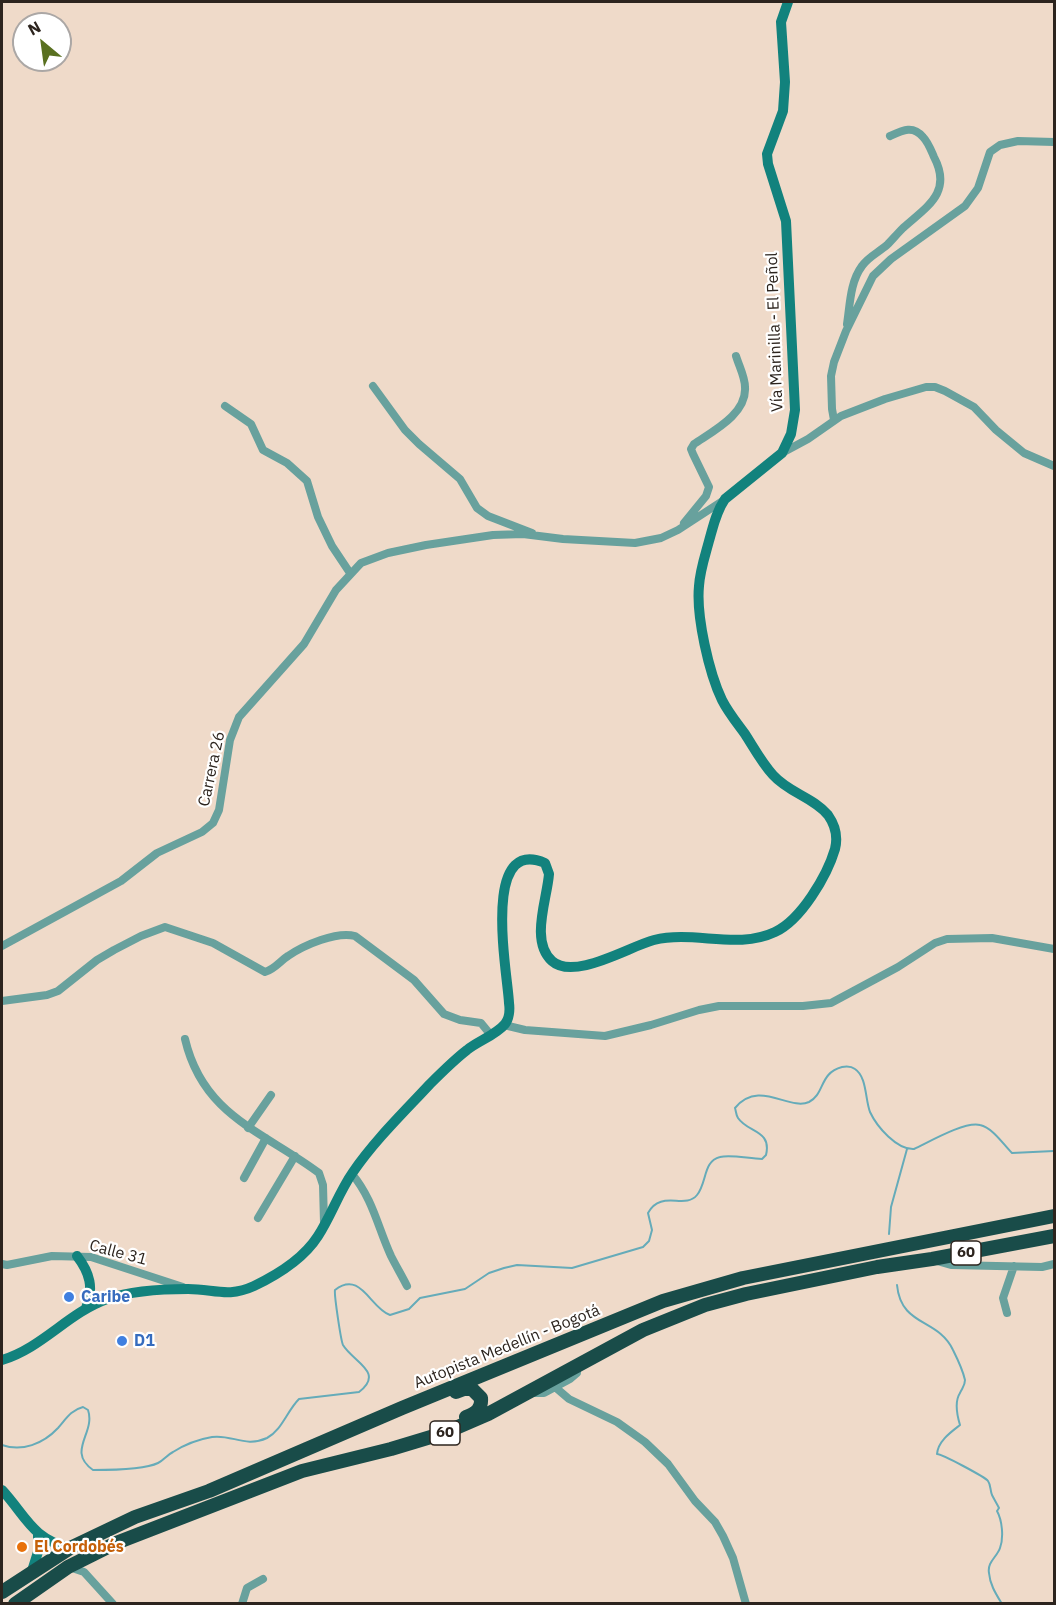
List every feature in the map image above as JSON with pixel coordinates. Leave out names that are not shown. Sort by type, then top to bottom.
[{"type":"highway","name":"Autopista Medellín - Bogotá","points":[[2,1592],[32,1570],[70,1548],[135,1517],[209,1491],[633,1312],[704,1288],[743,1278],[1054,1216]]},
{"type":"highway","name":"60","points":[[15,1604],[68,1567],[116,1543],[272,1482],[333,1462],[391,1449],[444,1433],[482,1417],[643,1330],[705,1305],[746,1294],[877,1267],[1054,1236]]},
{"type":"highway","points":[[391,1449],[402,1438],[442,1427],[476,1412],[480,1408],[481,1398],[472,1389],[464,1389],[417,1409],[402,1408]]},
{"type":"main road","name":"Vía Marinilla - El Peñol","points":[[782,453],[791,434],[795,397],[786,221],[767,154],[783,111],[781,22],[788,2]]},
{"type":"main road","points":[[2,1360],[41,1342],[86,1308],[121,1295],[189,1289],[231,1293],[254,1286],[302,1255],[324,1226],[352,1174],[381,1137],[448,1066],[504,1025],[509,1016],[509,1002],[502,951],[503,902],[510,871],[521,862],[530,859],[545,863],[549,874],[540,929],[546,953],[559,966],[583,966],[638,945],[665,938],[745,940],[763,937],[791,923],[819,882],[834,851],[836,837],[834,827],[827,814],[816,804],[787,788],[772,775],[723,702],[712,673],[700,618],[698,587],[707,548],[724,499],[782,453]]},
{"type":"main road","points":[[77,1256],[89,1276],[91,1287],[86,1308]]},
{"type":"main road","points":[[2,1490],[38,1534],[53,1544],[70,1548]]},
{"type":"main road","points":[[32,1570],[38,1552],[38,1534]]},
{"type":"street","points":[[846,331],[857,273],[869,259],[930,205],[940,186],[941,176],[938,164],[925,138],[911,129],[904,129],[890,136]]},
{"type":"street","points":[[834,420],[831,376],[834,362],[846,331],[873,276],[891,259],[965,206],[978,189],[990,152],[1000,145],[1018,141],[1054,141]]},
{"type":"street","points":[[678,530],[706,496],[709,488],[691,449],[694,444],[731,418],[744,401],[746,387],[736,356]]},
{"type":"street","points":[[373,386],[418,444],[460,479],[477,508],[488,516],[542,536]]},
{"type":"street","points":[[782,453],[808,439],[834,420],[885,399],[926,387],[935,387],[974,407],[996,430],[1024,453],[1054,466]]},
{"type":"street","points":[[225,406],[251,424],[263,450],[287,463],[307,481],[318,517],[332,546],[350,573],[361,563],[388,553],[494,535],[635,543],[661,538],[678,530],[724,499]]},
{"type":"street","name":"Carrera 26","points":[[2,946],[121,881],[157,853],[202,832],[213,823],[219,810],[230,740],[239,717],[304,644],[336,590],[350,573]]},
{"type":"street","points":[[2,1001],[47,995],[58,991],[97,960],[159,928],[169,927],[213,943],[265,972],[296,952],[339,934],[347,934],[355,936],[414,980],[444,1014],[460,1020],[482,1023],[490,1034]]},
{"type":"street","points":[[504,1025],[605,1036],[719,1006],[803,1006],[831,1003],[898,967],[936,943],[947,939],[992,938],[1054,949]]},
{"type":"street","points":[[185,1039],[189,1057],[202,1082],[233,1117],[319,1173],[322,1178],[324,1226]]},
{"type":"street","points":[[248,1128],[271,1095]]},
{"type":"street","points":[[244,1178],[266,1138]]},
{"type":"street","points":[[258,1218],[295,1156]]},
{"type":"street","points":[[352,1174],[371,1201],[391,1256],[407,1286]]},
{"type":"street","name":"Calle 31","points":[[3,1265],[35,1258],[77,1256],[102,1260],[189,1289]]},
{"type":"street","points":[[933,1259],[951,1265],[1042,1267],[1054,1264]]},
{"type":"street","points":[[1007,1313],[1003,1298],[1014,1266]]},
{"type":"street","points":[[529,1392],[540,1395],[574,1377],[577,1373],[577,1366]]},
{"type":"street","points":[[555,1387],[568,1399],[617,1422],[645,1442],[668,1464],[695,1501],[715,1522],[723,1536],[733,1558],[746,1604]]},
{"type":"street","points":[[68,1567],[84,1572],[113,1604]]},
{"type":"street","points":[[242,1604],[247,1588],[263,1579]]},
{"type":"waterway","points":[[2,1445],[17,1448],[39,1442],[52,1434],[72,1413],[83,1407],[88,1410],[89,1418],[82,1456],[85,1463],[93,1470],[127,1469],[152,1465],[182,1447],[212,1437],[252,1442],[267,1438],[277,1430],[299,1399],[359,1392],[369,1379],[365,1367],[343,1345],[335,1290],[344,1285],[352,1284],[359,1287],[390,1315],[409,1309],[420,1298],[465,1289],[489,1273],[504,1268],[517,1265],[572,1268],[643,1247],[649,1241],[652,1230],[648,1213],[653,1206],[659,1202],[692,1199],[700,1190],[708,1168],[715,1159],[730,1156],[762,1159],[766,1155],[766,1141],[742,1123],[737,1117],[735,1108],[744,1100],[754,1096],[801,1104],[809,1102],[818,1094],[829,1074],[842,1067],[852,1067],[862,1077],[868,1107],[873,1118],[883,1131],[901,1146],[914,1149],[965,1126],[980,1125],[989,1129],[1012,1153],[1054,1151]]},
{"type":"waterway","points":[[889,1234],[891,1207],[907,1149]]},
{"type":"waterway","points":[[897,1285],[905,1308],[946,1340],[963,1373],[965,1382],[957,1404],[960,1425],[942,1441],[937,1454],[972,1471],[989,1483],[999,1508],[997,1511],[1002,1534],[1000,1548],[991,1563],[989,1573],[992,1585],[1002,1604]]},
{"type":"place","name":"Caribe","points":[[69,1297]]},
{"type":"place","name":"D1","points":[[122,1341]]},
{"type":"place","name":"El Cordobés","points":[[22,1547]]}]
